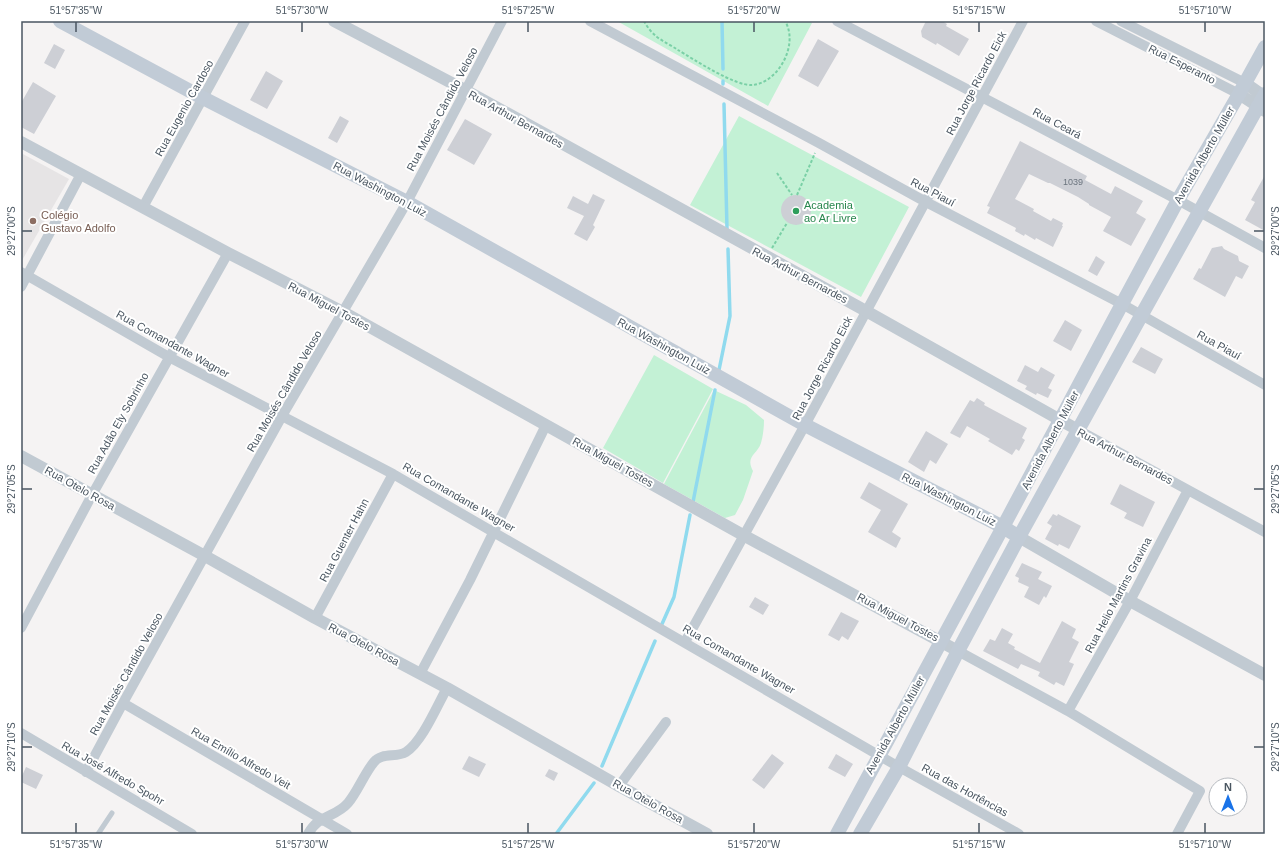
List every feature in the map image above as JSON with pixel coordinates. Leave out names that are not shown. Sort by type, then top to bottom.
[{"type":"main road","name":"Rua Washington Luiz","points":[[60,21],[203,98],[407,202],[805,425],[1003,527],[1019,537]]},
{"type":"main road","name":"Avenida Alberto Müller","points":[[836,834],[1003,527],[1178,200],[1265,47]]},
{"type":"main road","name":"Avenida Alberto Müller","points":[[860,834],[899,766],[1019,537],[1141,316],[1263,101]]},
{"type":"street","name":"Rua Eugenio Cardoso","points":[[144,207],[245,21]]},
{"type":"street","name":"Rua Arthur Bernardes","points":[[334,21],[465,90],[767,258],[866,311],[1060,421],[1265,532]]},
{"type":"street","name":"Rua Moisés Cândido Veloso","points":[[86,772],[282,416],[407,202],[502,21]]},
{"type":"street","name":"Rua Piauí","points":[[590,21],[926,202],[1122,304],[1265,385]]},
{"type":"street","name":"Rua Ceará","points":[[837,21],[1178,200],[1199,213],[1265,248]]},
{"type":"street","name":"Rua Jorge Ricardo Eick","points":[[685,642],[805,425],[1024,21]]},
{"type":"street","name":"Rua Esperanto","points":[[1096,21],[1142,44],[1242,89]]},
{"type":"street","name":"Rua Esperanto","points":[[1121,21],[1147,34],[1263,101]]},
{"type":"street","points":[[1142,44],[1147,34]]},
{"type":"street","name":"Rua Miguel Tostes","points":[[21,142],[228,253],[343,312],[743,535],[941,640],[958,651],[1068,711],[1200,791],[1177,834]]},
{"type":"street","points":[[21,287],[24,274],[81,174]]},
{"type":"street","name":"Rua Adão Ely Sobrinho","points":[[21,628],[92,495],[228,253]]},
{"type":"street","name":"Rua Comandante Wagner","points":[[24,274],[169,357],[394,474],[899,766]]},
{"type":"street","points":[[420,674],[495,532],[546,425]]},
{"type":"street","name":"Rua Otelo Rosa","points":[[21,456],[205,556],[315,618],[447,688],[619,786],[707,834]]},
{"type":"street","name":"Rua Guenter Hahn","points":[[315,618],[394,474]]},
{"type":"street","name":"Rua Helio Martins Gravina","points":[[1068,711],[1130,601],[1188,490]]},
{"type":"street","name":"Rua Washington Luiz","points":[[1019,537],[1130,601],[1265,675]]},
{"type":"street","points":[[308,834],[312,826],[321,819],[339,811],[348,803],[375,760],[384,756],[404,753],[416,743],[447,688]]},
{"type":"street","name":"Rua Emílio Alfredo Veit","points":[[123,703],[347,834]]},
{"type":"street","points":[[619,786],[666,722]]},
{"type":"street","name":"Rua José Alfredo Spohr","points":[[21,733],[192,834]]},
{"type":"street","name":"Rua das Hortências","points":[[899,766],[1020,834]]},
{"type":"lane","points":[[98,834],[112,813]]},
{"type":"path","points":[[644,21],[648,29],[657,37],[691,58],[732,80],[752,85],[763,81],[775,73],[787,56],[790,30],[785,21]]},
{"type":"path","points":[[797,195],[819,143]]},
{"type":"path","points":[[777,173],[792,195]]},
{"type":"path","points":[[767,258],[787,223]]},
{"type":"shaded area","name":"Colégio Gustavo Adolfo","points":[[21,153],[69,179],[21,262]]},
{"type":"green space","points":[[617,21],[808,21],[812,23],[768,106]]},
{"type":"green space","points":[[739,116],[909,207],[861,297],[690,205]]},
{"type":"green space","points":[[654,355],[713,389],[663,483],[603,448]]},
{"type":"green space","points":[[714,390],[746,405],[764,420],[762,440],[750,462],[753,471],[743,500],[735,515],[725,518],[664,484]]},
{"type":"building","points":[[926,21],[942,21],[947,24],[946,26],[969,39],[959,56],[937,43],[936,45],[922,37],[921,31]]},
{"type":"building","points":[[818,39],[839,51],[818,87],[798,76]]},
{"type":"building","points":[[54,44],[65,50],[55,69],[44,63]]},
{"type":"building","points":[[266,71],[283,81],[267,109],[250,100]]},
{"type":"building","points":[[33,82],[56,96],[34,134],[21,127],[21,103]]},
{"type":"building","points":[[340,116],[349,121],[337,143],[328,138]]},
{"type":"building","points":[[465,119],[492,134],[474,165],[447,150]]},
{"type":"building","points":[[1020,141],[1087,176],[1085,180],[1111,194],[1115,186],[1143,201],[1136,213],[1146,219],[1131,246],[1103,231],[1111,217],[1078,197],[1029,174],[1015,199],[1034,209],[1033,211],[1051,221],[1053,218],[1063,223],[1053,247],[1036,238],[1035,240],[1025,234],[1024,236],[1015,231],[1016,228],[987,213],[990,207],[987,206]]},
{"type":"building","points":[[1265,175],[1265,231],[1245,220],[1255,202],[1251,200]]},
{"type":"building","points":[[593,194],[605,200],[593,225],[595,227],[587,241],[574,234],[584,216],[567,208],[573,196],[588,204]]},
{"type":"building","name":"Academia ao Ar Livre","points":[[796,195],[807,199],[811,210],[807,221],[796,225],[785,221],[781,210],[785,199]]},
{"type":"building","points":[[1222,246],[1224,249],[1238,256],[1239,261],[1249,266],[1242,279],[1236,276],[1225,297],[1193,279],[1199,268],[1201,269],[1212,248]]},
{"type":"building","points":[[1096,256],[1105,262],[1097,276],[1088,271]]},
{"type":"building","points":[[1065,320],[1082,330],[1071,351],[1053,341]]},
{"type":"building","points":[[1141,347],[1163,359],[1155,374],[1132,362]]},
{"type":"building","points":[[1025,365],[1038,372],[1041,367],[1055,375],[1048,388],[1052,390],[1048,398],[1037,393],[1036,395],[1025,389],[1027,386],[1017,381]]},
{"type":"building","points":[[977,398],[985,403],[984,405],[1027,428],[1022,438],[1025,440],[1019,451],[1016,449],[1012,455],[988,441],[990,439],[967,426],[960,438],[950,433],[970,400],[974,402]]},
{"type":"building","points":[[926,431],[948,444],[936,464],[930,460],[924,472],[908,462]]},
{"type":"building","points":[[869,482],[908,504],[892,532],[901,538],[896,548],[868,532],[881,510],[860,498]]},
{"type":"building","points":[[1120,484],[1155,502],[1143,527],[1124,518],[1127,513],[1110,504]]},
{"type":"building","points":[[1053,514],[1057,516],[1058,514],[1081,526],[1069,549],[1059,544],[1058,546],[1045,539],[1052,526],[1047,523]]},
{"type":"building","points":[[1022,563],[1042,572],[1038,579],[1052,586],[1046,598],[1044,596],[1039,605],[1024,597],[1029,587],[1018,582],[1019,578],[1015,576]]},
{"type":"building","points":[[755,597],[769,605],[763,615],[749,607]]},
{"type":"building","points":[[841,612],[859,621],[848,640],[842,636],[839,641],[828,635]]},
{"type":"building","points":[[1062,621],[1076,629],[1072,638],[1079,642],[1069,662],[1074,664],[1064,686],[1056,682],[1054,685],[1038,676],[1040,672],[1021,664],[1018,669],[983,651],[990,639],[995,641],[1002,628],[1013,634],[1008,643],[1015,647],[1014,649],[1040,663]]},
{"type":"building","points":[[772,754],[784,763],[764,789],[752,780]]},
{"type":"building","points":[[836,754],[853,764],[845,777],[828,768]]},
{"type":"building","points":[[469,756],[486,764],[479,777],[462,769]]},
{"type":"building","points":[[26,767],[43,775],[36,789],[21,782],[21,778]]},
{"type":"building","points":[[549,769],[558,773],[554,781],[545,776]]},
{"type":"waterway","points":[[722,21],[723,69]]},
{"type":"waterway","points":[[724,104],[727,229]]},
{"type":"waterway","points":[[719,370],[730,316],[728,249]]},
{"type":"waterway","points":[[693,502],[715,390]]},
{"type":"waterway","points":[[662,624],[674,597],[690,515]]},
{"type":"waterway","points":[[602,766],[655,641]]},
{"type":"waterway","points":[[556,834],[594,783]]},
{"type":"place","name":"Academia ao Ar Livre","points":[[796,211]]},
{"type":"place","name":"Colégio Gustavo Adolfo","points":[[33,221]]}]
